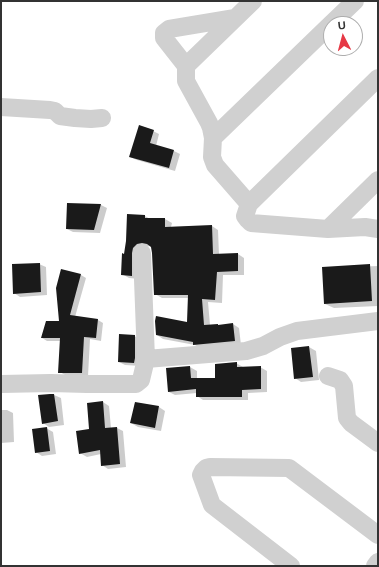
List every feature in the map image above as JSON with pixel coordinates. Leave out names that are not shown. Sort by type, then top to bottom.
[{"type":"street","points":[[186,66],[253,1]]},
{"type":"street","points":[[339,16],[355,1]]},
{"type":"street","points":[[235,18],[169,29],[164,32],[164,38],[186,66],[186,81],[209,123],[214,138],[212,157],[215,165],[249,204]]},
{"type":"street","points":[[214,138],[323,32]]},
{"type":"street","points":[[378,78],[249,204],[246,216],[251,223],[328,229],[365,227],[378,228]]},
{"type":"street","points":[[1,107],[50,110],[55,111],[60,116],[75,118],[102,118]]},
{"type":"street","points":[[328,229],[378,180]]},
{"type":"street","points":[[1,384],[136,384],[141,380],[146,359],[142,253]]},
{"type":"street","points":[[146,359],[246,351],[263,346],[280,337],[297,331],[378,322]]},
{"type":"street","points":[[328,376],[340,380],[344,386],[347,418],[351,423],[378,444]]},
{"type":"street","points":[[291,566],[212,505],[201,475],[203,470],[210,467],[289,468],[378,535]]},
{"type":"street","points":[[375,566],[378,562]]},
{"type":"building","points":[[139,125],[154,130],[150,143],[174,150],[169,168],[129,157]]},
{"type":"building","points":[[67,203],[101,204],[94,230],[66,229]]},
{"type":"building","points":[[127,214],[145,215],[145,218],[165,218],[165,227],[212,225],[213,254],[238,253],[238,271],[217,272],[215,300],[202,299],[204,325],[233,323],[235,341],[193,345],[193,342],[156,335],[156,316],[187,322],[188,295],[154,295],[152,253],[151,247],[147,244],[137,244],[133,248],[132,276],[121,275],[122,253],[124,254],[126,241]]},
{"type":"building","points":[[40,263],[41,292],[13,294],[12,264]]},
{"type":"building","points":[[370,264],[372,301],[324,304],[322,267]]},
{"type":"building","points":[[61,269],[81,274],[70,315],[98,319],[96,338],[84,337],[82,373],[58,373],[60,338],[41,338],[46,321],[59,321],[56,288]]},
{"type":"building","points":[[119,334],[135,335],[134,363],[118,362]]},
{"type":"building","points":[[309,346],[313,377],[294,379],[291,348]]},
{"type":"building","points":[[237,362],[237,367],[261,366],[261,389],[242,390],[242,397],[196,397],[196,389],[168,392],[166,368],[190,366],[191,378],[215,378],[215,364]]},
{"type":"building","points":[[54,394],[58,421],[42,424],[38,395]]},
{"type":"building","points":[[103,401],[105,428],[117,427],[120,464],[101,466],[100,450],[79,454],[76,431],[89,429],[87,403]]},
{"type":"building","points":[[135,402],[159,406],[155,428],[130,423]]},
{"type":"building","points":[[47,427],[50,451],[35,453],[32,429]]}]
